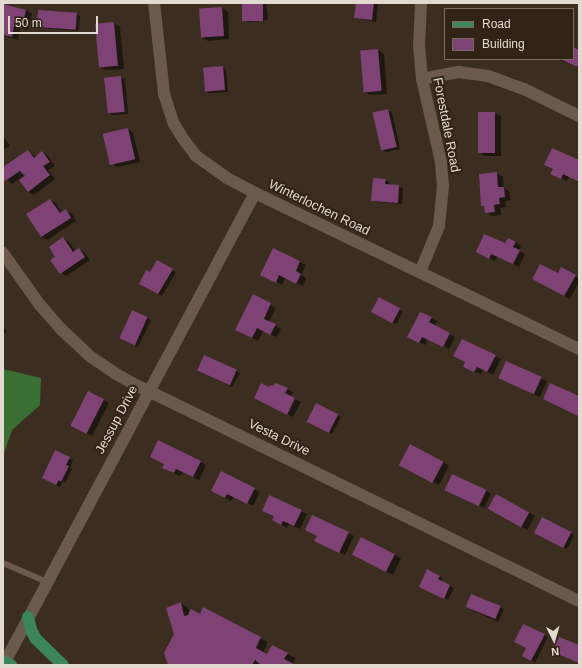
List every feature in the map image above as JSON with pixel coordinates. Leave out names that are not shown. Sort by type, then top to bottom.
[{"type":"main road","points":[[28,617],[31,630],[36,639],[63,665]]},
{"type":"street","name":"Winterlochen Road","points":[[154,3],[164,94],[174,124],[196,156],[227,178],[579,349]]},
{"type":"street","name":"Forestdale Road","points":[[420,272],[439,226],[443,186],[440,162],[422,79],[419,46],[421,3]]},
{"type":"street","points":[[422,79],[459,72],[488,76],[524,89],[579,116]]},
{"type":"street","name":"Jessup Drive","points":[[5,663],[28,617],[255,192]]},
{"type":"street","name":"Vesta Drive","points":[[3,253],[40,305],[73,341],[91,357],[116,374],[579,601]]},
{"type":"lane","points":[[3,563],[47,582]]},
{"type":"green space","points":[[3,369],[41,378],[40,405],[12,430],[3,456]]},
{"type":"building","points":[[242,3],[263,3],[263,21],[242,21]]},
{"type":"building","points":[[356,3],[374,3],[372,20],[354,18]]},
{"type":"building","points":[[3,4],[26,10],[22,28],[14,26],[12,37],[3,35]]},
{"type":"building","points":[[222,7],[224,36],[201,38],[199,9]]},
{"type":"building","points":[[38,10],[77,13],[76,30],[37,27]]},
{"type":"building","points":[[114,22],[118,66],[99,67],[95,24]]},
{"type":"building","points":[[574,48],[579,50],[579,63],[577,67],[562,60],[574,60]]},
{"type":"building","points":[[378,49],[382,91],[364,92],[360,51]]},
{"type":"building","points":[[223,66],[225,90],[205,92],[203,68]]},
{"type":"building","points":[[121,76],[125,112],[108,114],[104,78]]},
{"type":"building","points":[[388,109],[397,147],[381,151],[372,113]]},
{"type":"building","points":[[478,112],[495,112],[495,153],[478,153]]},
{"type":"building","points":[[128,128],[135,159],[110,165],[103,134]]},
{"type":"building","points":[[552,148],[579,160],[579,182],[563,174],[561,179],[550,174],[553,169],[544,165]]},
{"type":"building","points":[[28,150],[34,158],[42,151],[50,162],[43,166],[50,175],[28,192],[19,180],[25,176],[20,171],[5,181],[3,178],[3,167]]},
{"type":"building","points":[[497,172],[498,187],[504,187],[505,197],[499,198],[500,204],[494,205],[495,212],[485,213],[484,206],[481,206],[479,174]]},
{"type":"building","points":[[373,178],[386,179],[385,184],[399,185],[398,203],[371,201]]},
{"type":"building","points":[[50,199],[60,213],[66,209],[71,218],[41,237],[26,214]]},
{"type":"building","points":[[484,234],[505,243],[508,238],[516,242],[513,247],[520,250],[513,264],[491,254],[489,259],[476,252]]},
{"type":"building","points":[[63,237],[73,252],[79,248],[85,257],[60,274],[50,260],[55,257],[49,247]]},
{"type":"building","points":[[273,248],[300,261],[296,271],[301,274],[296,284],[279,275],[276,283],[260,275]]},
{"type":"building","points":[[157,260],[173,269],[158,294],[139,284],[146,270],[150,272]]},
{"type":"building","points":[[540,264],[558,273],[561,267],[576,275],[564,296],[532,279]]},
{"type":"building","points":[[253,294],[271,303],[264,319],[276,324],[270,335],[257,328],[252,338],[235,330]]},
{"type":"building","points":[[379,297],[400,308],[392,323],[371,312]]},
{"type":"building","points":[[132,310],[148,317],[135,345],[119,338]]},
{"type":"building","points":[[420,312],[432,317],[429,322],[450,333],[443,347],[422,337],[419,343],[407,337]]},
{"type":"building","points":[[462,339],[496,355],[487,372],[477,367],[474,372],[463,367],[465,362],[453,356]]},
{"type":"building","points":[[204,355],[237,370],[230,385],[197,371]]},
{"type":"building","points":[[506,361],[542,377],[534,394],[498,378]]},
{"type":"building","points":[[261,383],[269,387],[270,385],[273,386],[275,383],[288,388],[285,393],[295,398],[287,415],[254,398]]},
{"type":"building","points":[[550,383],[579,396],[578,416],[543,399]]},
{"type":"building","points":[[88,391],[104,399],[86,434],[70,426]]},
{"type":"building","points":[[316,403],[338,414],[329,433],[306,422]]},
{"type":"building","points":[[158,440],[201,461],[193,477],[176,469],[174,473],[162,468],[164,464],[150,457]]},
{"type":"building","points":[[410,444],[444,462],[432,483],[399,465]]},
{"type":"building","points":[[55,450],[70,457],[66,465],[69,466],[61,482],[59,480],[56,485],[42,478]]},
{"type":"building","points":[[221,471],[255,488],[247,504],[227,494],[225,498],[211,491]]},
{"type":"building","points":[[452,474],[486,490],[479,506],[444,490]]},
{"type":"building","points":[[496,494],[529,512],[521,527],[488,509]]},
{"type":"building","points":[[269,495],[302,510],[294,526],[283,521],[281,525],[272,520],[274,516],[262,511]]},
{"type":"building","points":[[312,515],[349,532],[339,553],[314,541],[317,536],[305,530]]},
{"type":"building","points":[[542,517],[571,532],[563,548],[534,533]]},
{"type":"building","points":[[361,537],[395,554],[386,572],[352,555]]},
{"type":"building","points":[[427,569],[440,576],[438,579],[450,585],[444,599],[419,587]]},
{"type":"building","points":[[471,594],[501,606],[495,619],[466,607]]},
{"type":"building","points":[[181,602],[184,616],[188,615],[191,609],[200,614],[203,607],[261,637],[256,648],[267,654],[272,645],[288,653],[284,659],[296,665],[261,665],[255,660],[252,665],[168,665],[164,653],[174,634],[166,608]]},
{"type":"building","points":[[523,624],[545,634],[531,661],[522,656],[526,648],[514,642]]},
{"type":"building","points":[[559,637],[579,645],[579,663],[553,652]]}]
